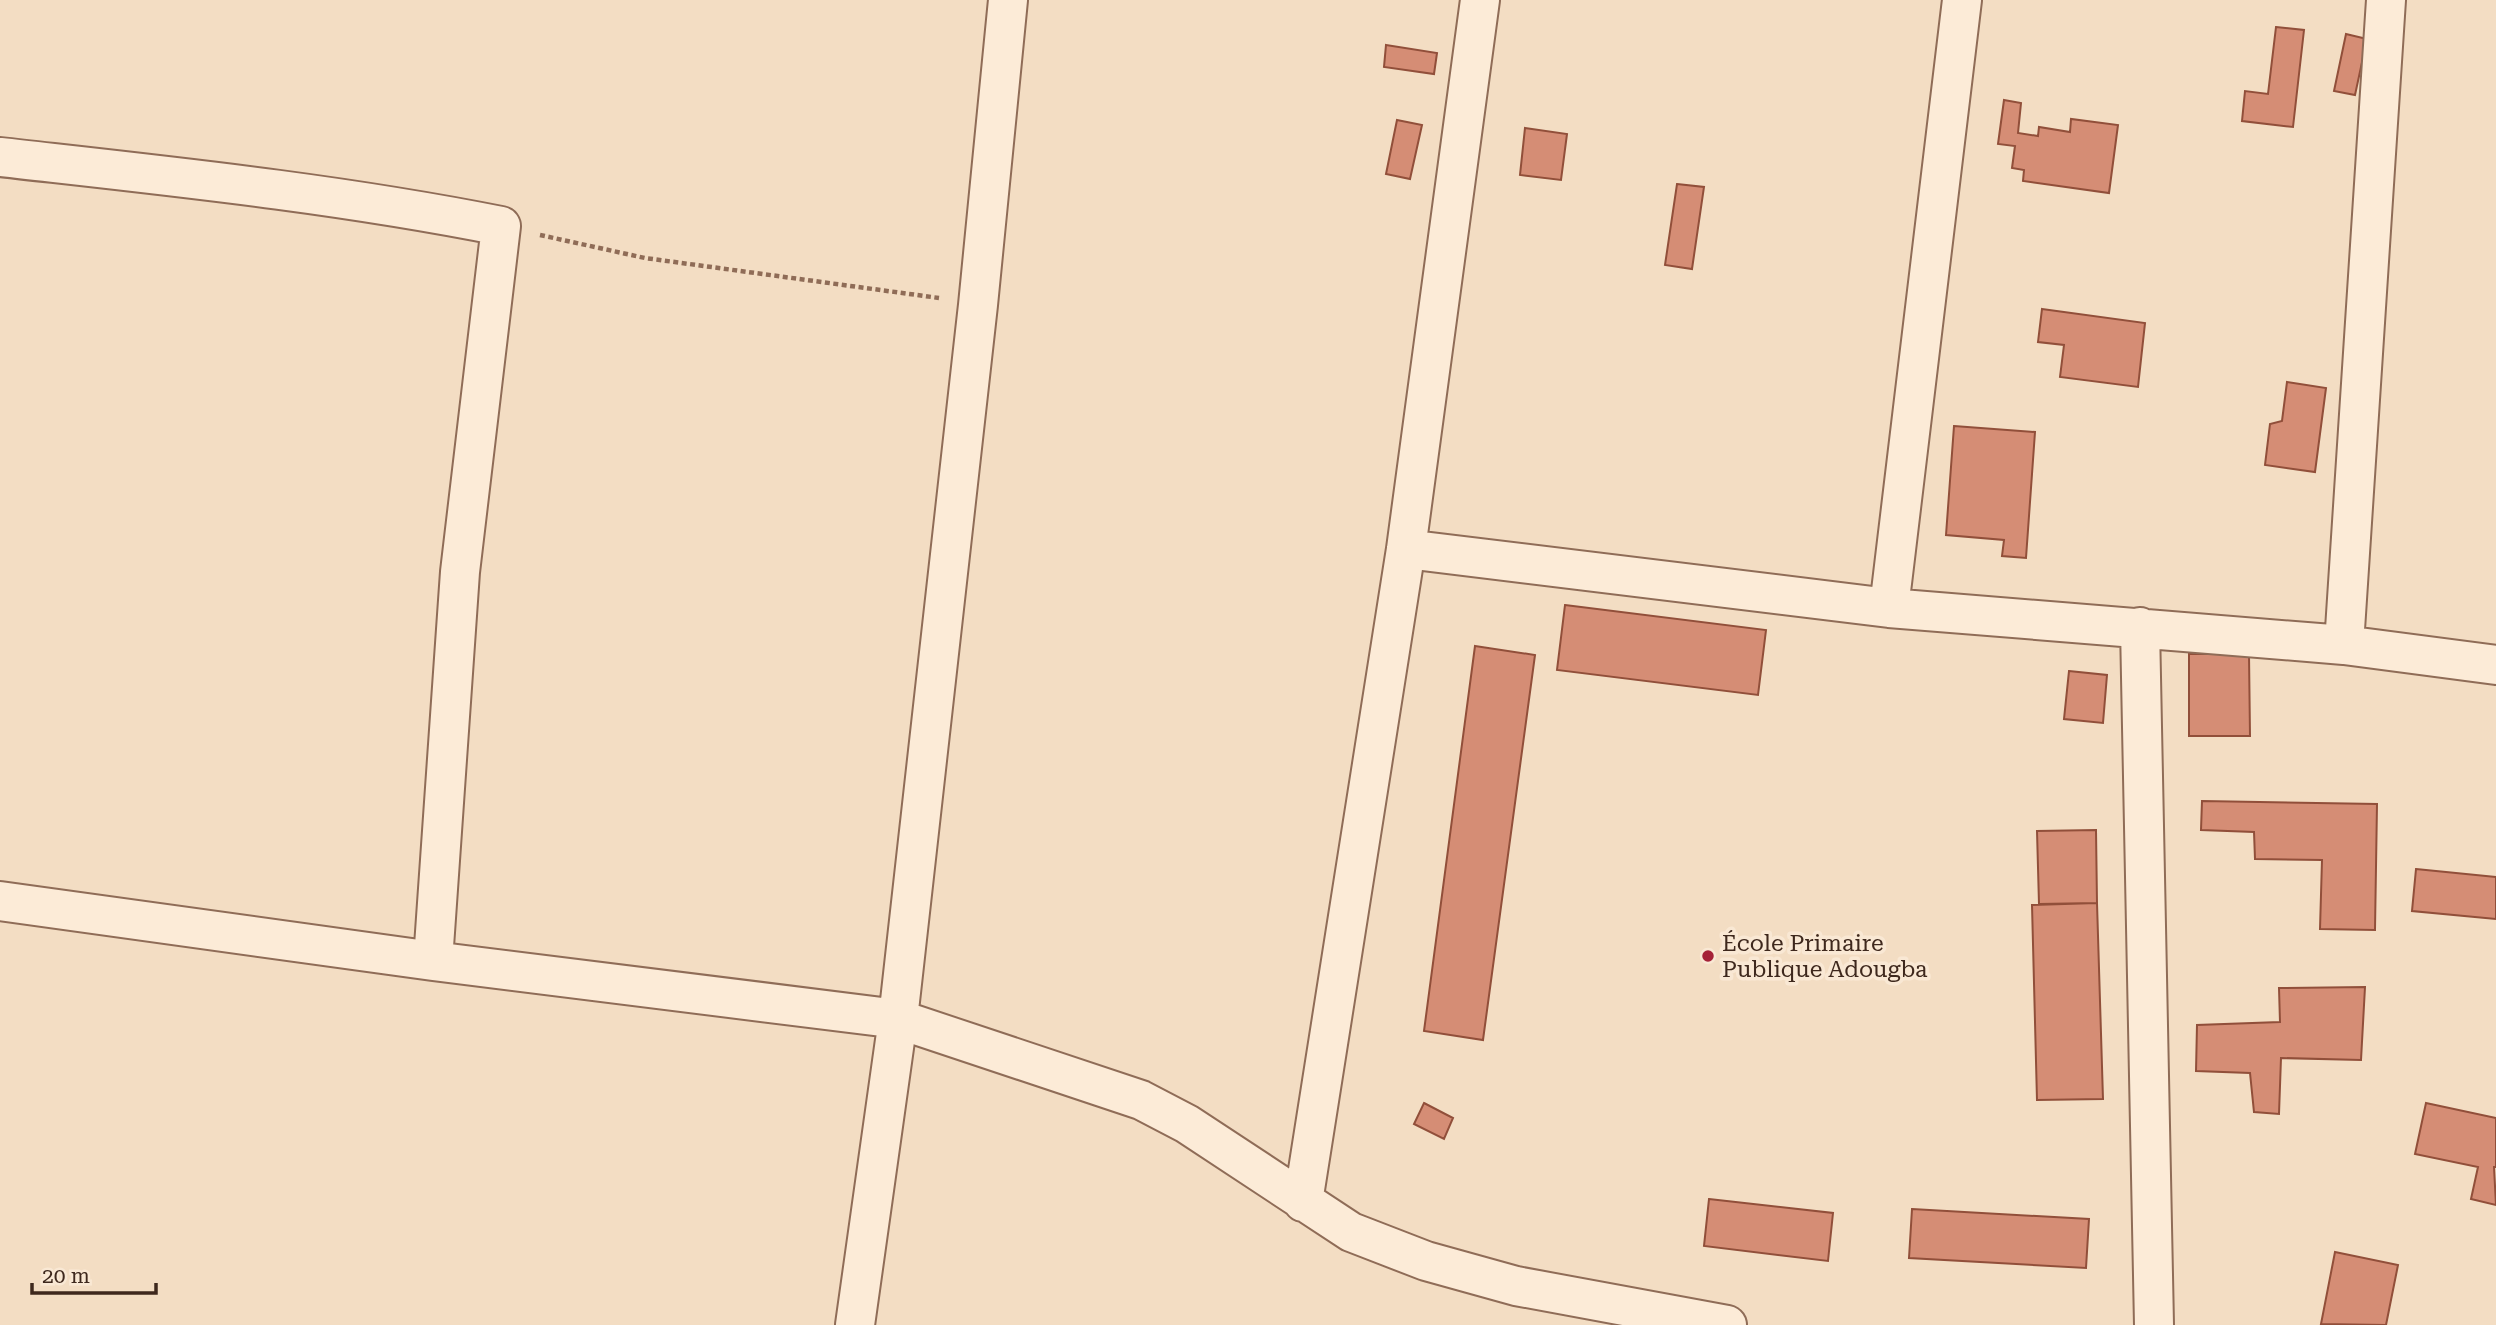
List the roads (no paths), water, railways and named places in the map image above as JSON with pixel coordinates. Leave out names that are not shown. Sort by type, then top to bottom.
[{"type":"street","points":[[855,1325],[898,1019],[978,305],[1008,0]]},
{"type":"street","points":[[1303,1202],[1406,549],[1480,0]]},
{"type":"street","points":[[1889,608],[1962,0]]},
{"type":"street","points":[[2344,645],[2386,0]]},
{"type":"street","points":[[0,157],[271,187],[407,207],[501,226],[460,572],[433,961]]},
{"type":"street","points":[[1406,549],[1889,608],[2344,645],[2496,665]]},
{"type":"street","points":[[2140,627],[2154,1325]]},
{"type":"street","points":[[0,901],[433,961],[898,1019],[1141,1100],[1187,1125],[1351,1232],[1426,1261],[1516,1286],[1727,1325]]},
{"type":"place","name":"École Primaire Publique Adougba","points":[[1708,956]]}]
